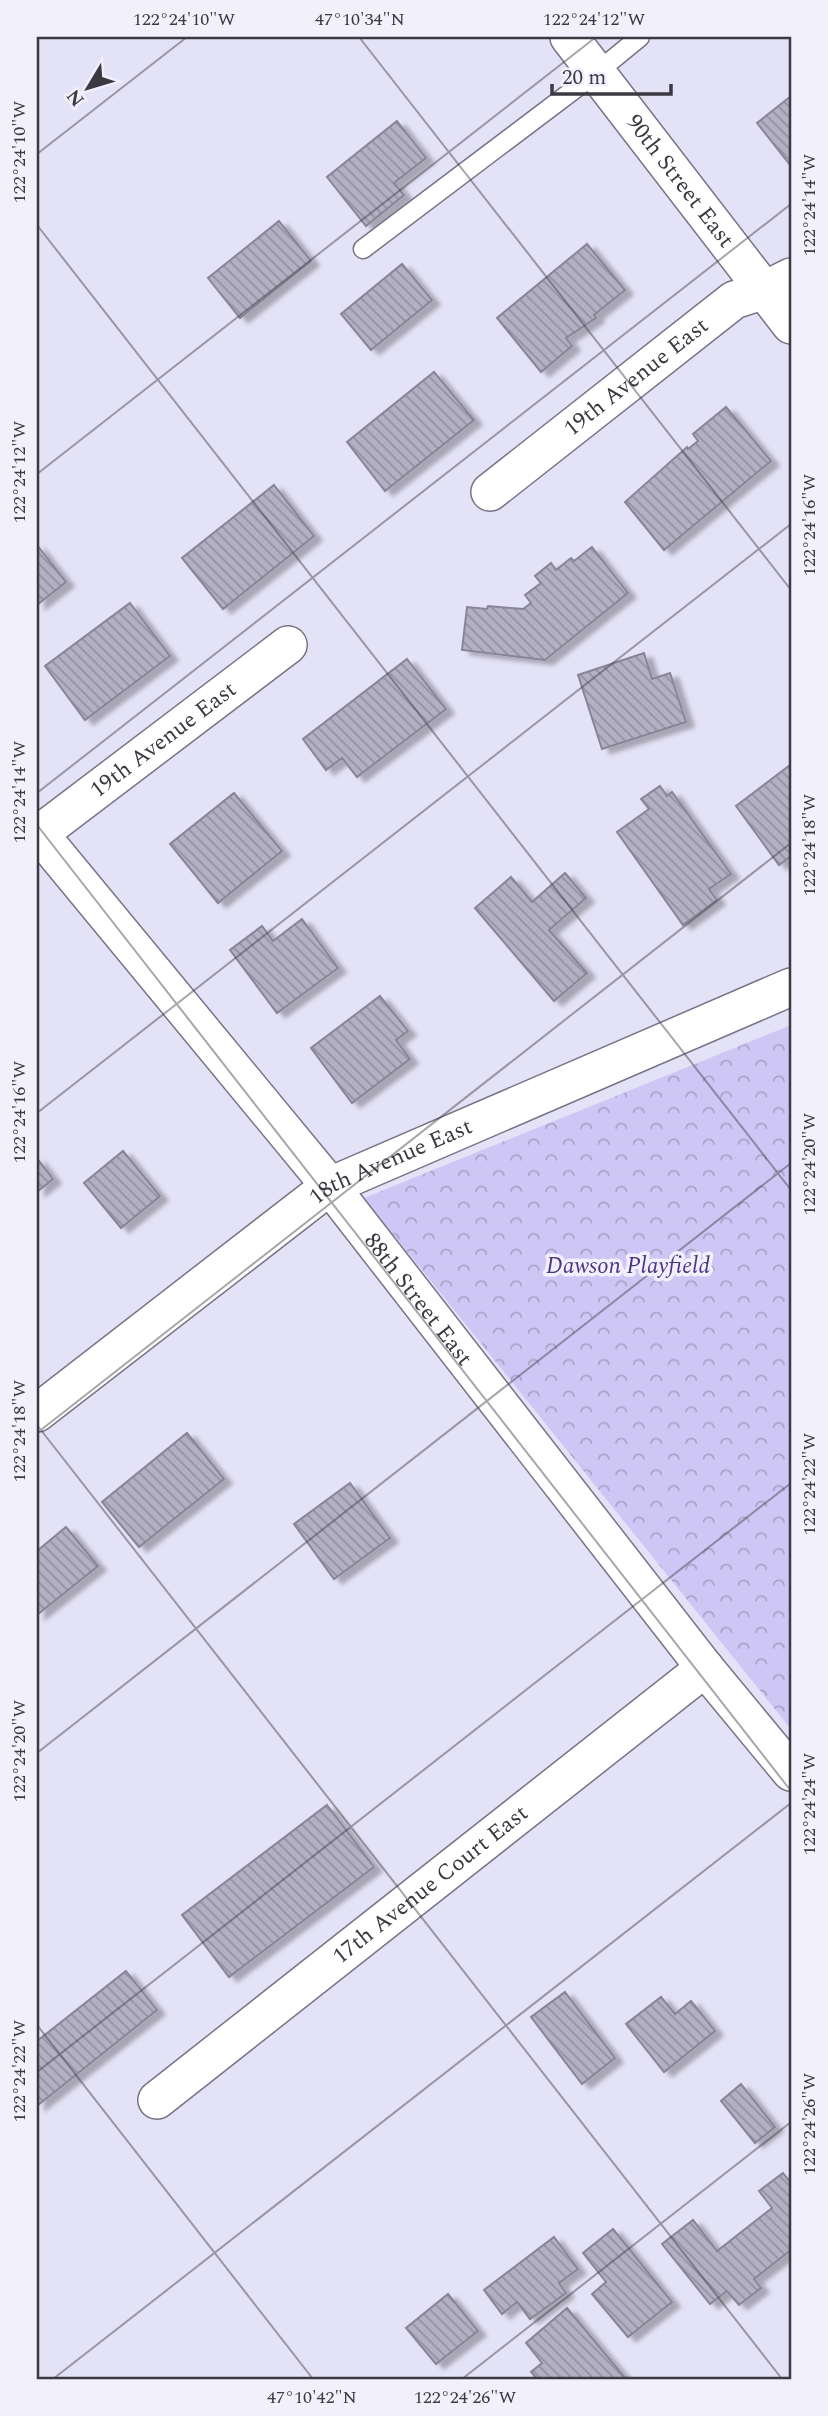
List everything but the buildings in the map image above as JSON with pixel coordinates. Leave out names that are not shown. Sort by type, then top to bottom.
[{"type":"street","name":"90th Street East","points":[[569,37],[778,283],[791,325]]},
{"type":"street","name":"19th Avenue East","points":[[490,492],[734,300],[778,283]]},
{"type":"street","name":"19th Avenue East","points":[[38,832],[288,645]]},
{"type":"street","name":"88th Street East","points":[[38,832],[330,1185],[705,1668],[791,1772]]},
{"type":"street","name":"18th Avenue East","points":[[37,1413],[330,1185],[791,987]]},
{"type":"street","name":"17th Avenue Court East","points":[[157,2100],[705,1668]]},
{"type":"lane","points":[[363,250],[640,37]]},
{"type":"green space","name":"Dawson Playfield","points":[[791,1025],[791,1729],[364,1198]]}]
